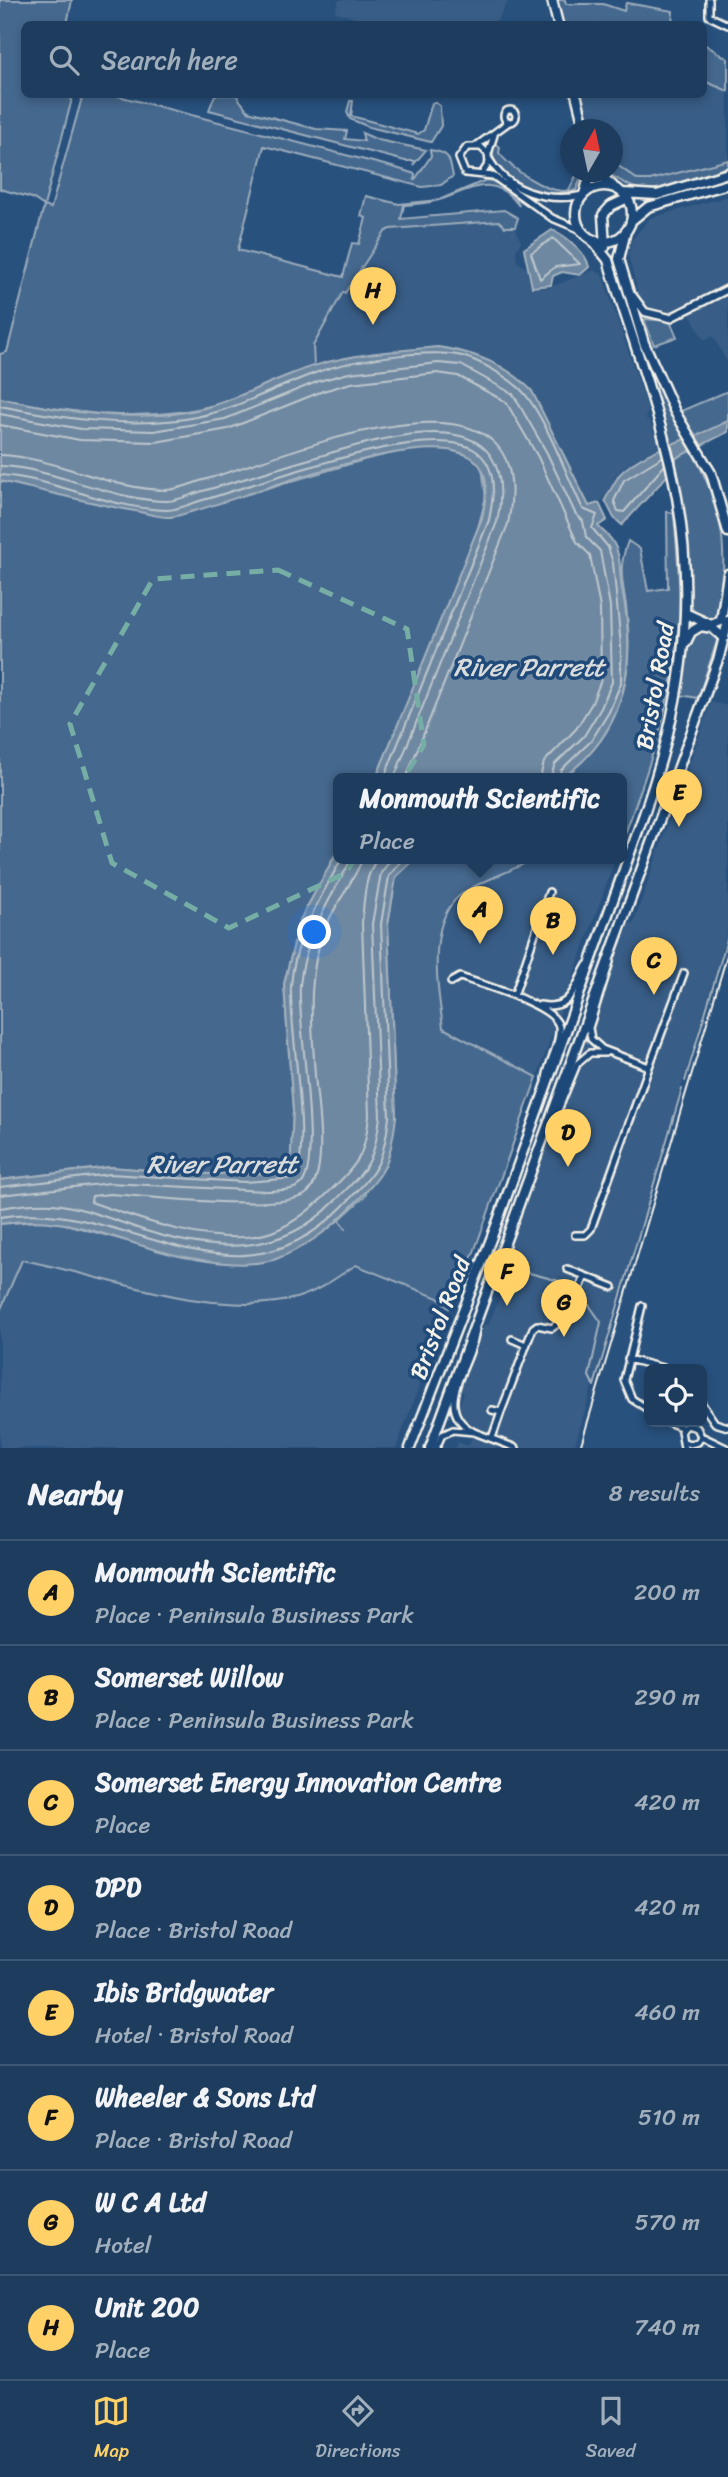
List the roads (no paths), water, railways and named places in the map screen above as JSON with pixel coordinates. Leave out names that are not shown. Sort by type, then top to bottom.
[{"type":"main road","points":[[552,0],[557,21]]},
{"type":"main road","points":[[577,98],[582,119]]},
{"type":"main road","points":[[583,195],[599,186],[638,195],[678,190],[728,173]]},
{"type":"main road","points":[[581,230],[576,210],[588,182]]},
{"type":"main road","points":[[608,182],[621,193],[631,211],[620,250],[621,269],[653,366],[701,453],[717,489],[728,532]]},
{"type":"main road","points":[[630,222],[648,207],[728,184]]},
{"type":"main road","points":[[606,256],[603,215],[621,193]]},
{"type":"main road","name":"Bristol Road","points":[[581,230],[606,256],[666,444],[684,536],[687,614],[678,697],[660,766],[627,858]]},
{"type":"main road","points":[[591,239],[604,242],[618,238],[626,231]]},
{"type":"main road","points":[[687,614],[711,625],[722,621],[728,574]]},
{"type":"main road","name":"Bristol Road","points":[[430,1448],[728,621]]},
{"type":"main road","points":[[685,645],[691,632],[701,626],[717,630],[724,638]]},
{"type":"main road","name":"Bristol Road","points":[[410,1448],[496,1226],[625,864]]},
{"type":"street","points":[[709,0],[709,16],[728,25]]},
{"type":"street","points":[[507,120],[494,135],[463,150],[458,163],[469,175],[492,176],[557,221],[581,230]]},
{"type":"street","points":[[482,174],[494,135]]},
{"type":"street","points":[[476,146],[489,157],[503,177],[527,191],[559,198],[583,195]]},
{"type":"street","points":[[621,269],[640,309],[661,317],[682,314],[728,289]]},
{"type":"street","points":[[514,996],[549,892]]},
{"type":"street","points":[[613,944],[609,972],[589,1034],[596,1045],[649,1067]]},
{"type":"street","points":[[533,1004],[555,1007],[568,1001],[592,956]]},
{"type":"street","points":[[575,1235],[584,1235],[591,1228],[684,973]]},
{"type":"street","points":[[452,982],[460,977],[514,996],[554,1015],[559,1025],[545,1084]]},
{"type":"street","points":[[538,1154],[577,1064],[590,1052],[615,1055]]},
{"type":"street","points":[[566,1269],[614,1287]]},
{"type":"street","points":[[492,1438],[526,1345],[537,1325],[552,1328],[569,1315],[585,1276]]},
{"type":"street","points":[[642,1306],[624,1369],[626,1389],[632,1399],[644,1407]]},
{"type":"street","name":"Bristol Road","points":[[474,1432],[455,1415],[452,1402],[476,1335],[477,1323]]},
{"type":"street","points":[[512,1339],[526,1345]]},
{"type":"street","points":[[628,1359],[648,1364]]},
{"type":"street","points":[[492,1409],[500,1412]]},
{"type":"street","points":[[707,1411],[715,1423],[728,1427]]},
{"type":"street","points":[[682,1431],[690,1425],[697,1428],[699,1439]]},
{"type":"street","points":[[676,1427],[682,1431],[687,1446],[699,1439],[726,1448]]},
{"type":"street","points":[[436,1448],[439,1439],[448,1432],[474,1432],[514,1447]]},
{"type":"water","points":[[552,230],[575,245],[589,267],[580,275],[562,272],[553,276],[551,285],[532,287],[524,249]]},
{"type":"water","name":"River Parrett","points":[[438,347],[489,361],[512,374],[532,391],[589,506],[599,503],[607,520],[598,526],[611,540],[618,553],[626,616],[627,669],[614,717],[584,760],[568,773],[378,773],[482,518],[486,492],[483,472],[480,466],[459,452],[425,449],[381,455],[171,517],[0,481],[0,398],[92,414],[162,415],[220,403],[300,370],[377,353]]},
{"type":"water","points":[[728,421],[728,432],[676,458],[668,475],[622,525],[614,518],[605,500],[620,474],[631,464]]},
{"type":"water","name":"River Parrett","points":[[333,859],[333,864],[410,864],[396,877],[388,924],[396,1117],[390,1150],[387,1162],[376,1180],[339,1219],[295,1251],[276,1259],[244,1264],[189,1258],[54,1222],[18,1221],[0,1224],[0,1180],[110,1167],[201,1174],[290,1173],[293,1111],[284,984],[300,920]]},
{"type":"waterway","points":[[685,1081],[728,936]]},
{"type":"waterway","points":[[582,1295],[601,1322],[589,1376],[594,1386],[682,1089]]},
{"type":"waterway","points":[[338,1219],[346,1229]]},
{"type":"waterway","points":[[503,1266],[567,1283],[576,1289]]},
{"type":"railway","points":[[580,1448],[728,952]]},
{"type":"place","name":"Unit 200","points":[[373,325]]},
{"type":"place","name":"Ibis Bridgwater","points":[[679,827]]},
{"type":"place","name":"Monmouth Scientific","points":[[480,944]]},
{"type":"place","name":"Somerset Willow","points":[[553,955]]},
{"type":"place","name":"Somerset Energy Innovation Centre","points":[[654,995]]},
{"type":"place","name":"DPD","points":[[568,1167]]},
{"type":"place","name":"Wheeler & Sons Ltd","points":[[507,1306]]},
{"type":"place","name":"W C A Ltd","points":[[564,1337]]}]
